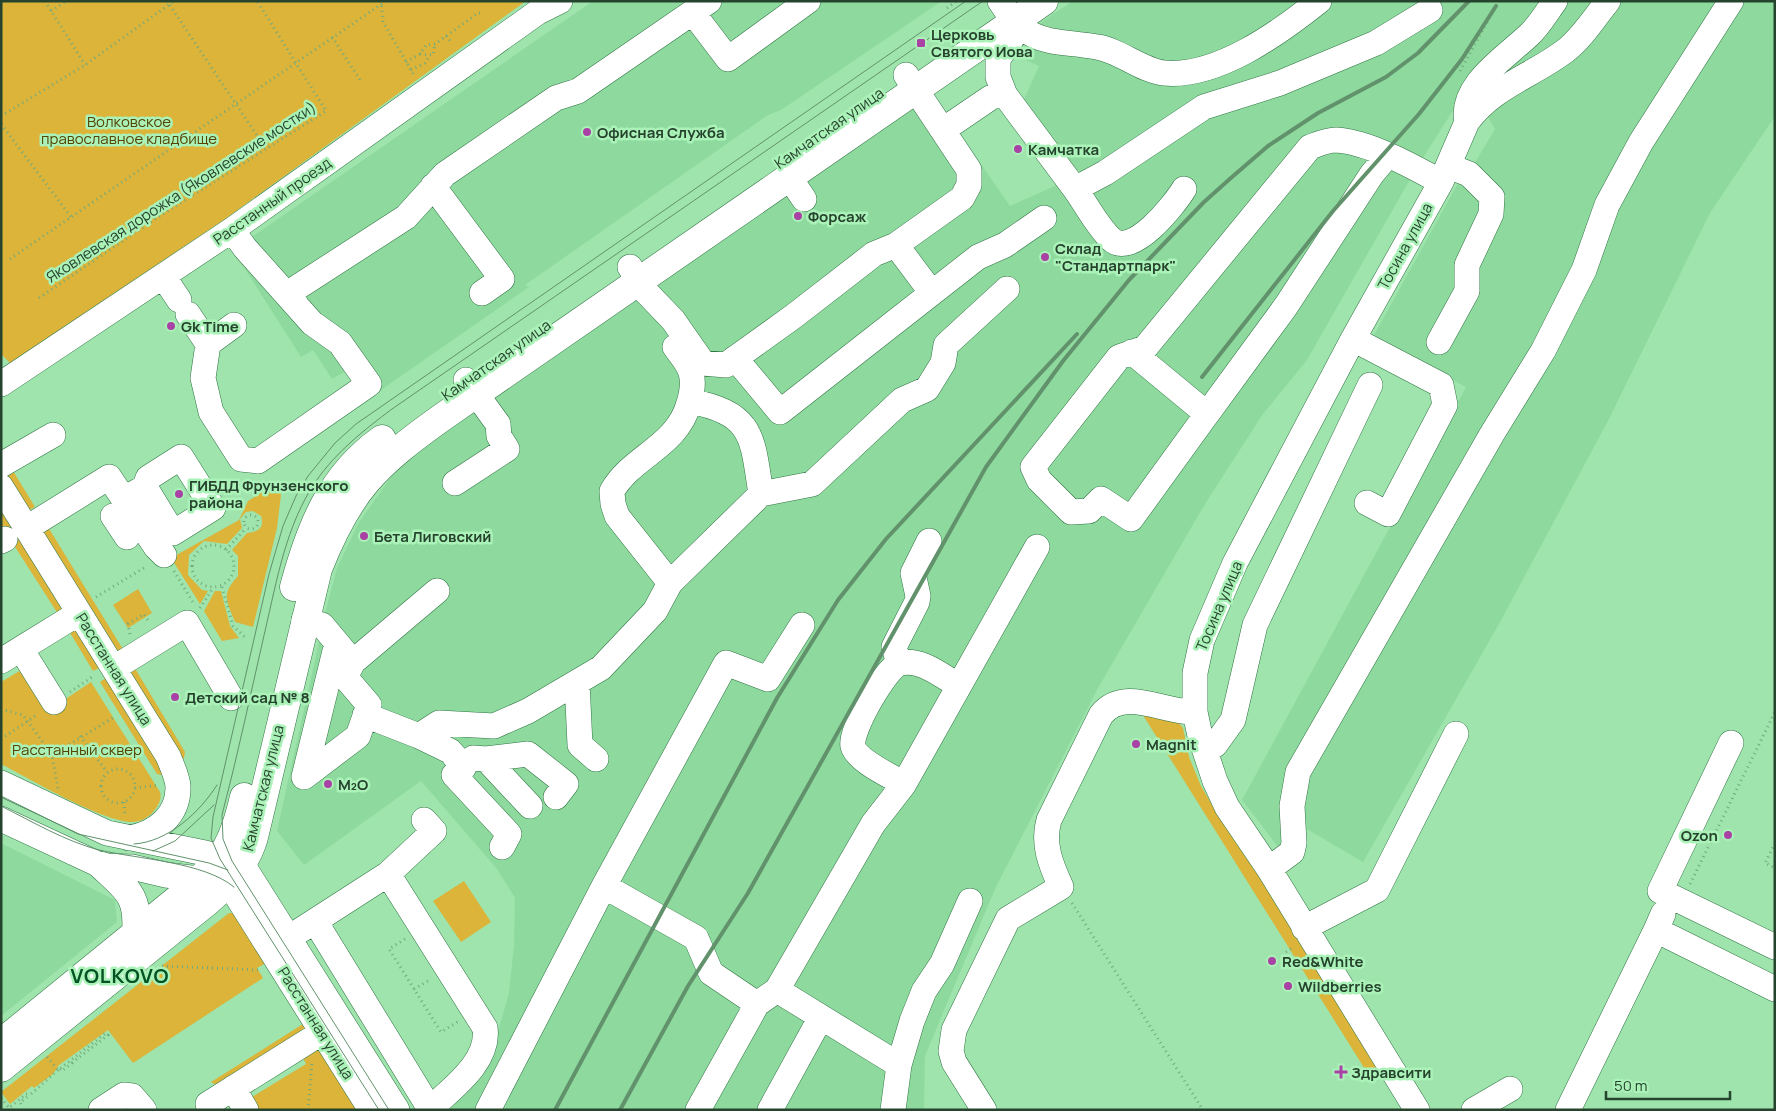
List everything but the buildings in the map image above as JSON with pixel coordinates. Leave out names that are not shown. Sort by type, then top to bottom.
[{"type":"main road","name":"Камчатская улица","points":[[638,280],[911,82],[1007,8],[1044,1]]},
{"type":"main road","name":"Камчатская улица","points":[[230,868],[236,830],[293,590],[306,544],[320,512],[346,473],[375,444],[471,387],[638,280],[796,188],[911,82]]},
{"type":"main road","name":"Камчатская улица","points":[[1,1043],[198,880],[230,868],[254,837],[304,620],[318,569],[340,518],[360,488],[379,465],[471,387]]},
{"type":"main road","points":[[102,866],[130,891],[136,908],[136,933]]},
{"type":"main road","points":[[1,1068],[186,919],[230,868]]},
{"type":"street","points":[[287,294],[406,217],[446,174],[556,98],[578,91],[701,7],[728,59],[808,1]]},
{"type":"street","points":[[1007,8],[1022,30],[1035,37],[1100,47],[1163,73],[1206,70],[1232,58],[1297,18],[1319,1]]},
{"type":"street","points":[[1467,122],[1465,112],[1468,100],[1490,68],[1531,34],[1555,1]]},
{"type":"street","points":[[1467,122],[1478,106],[1497,92],[1567,50],[1608,1]]},
{"type":"street","points":[[1269,869],[1292,852],[1294,843],[1292,806],[1298,772],[1562,316],[1584,270],[1606,205],[1632,158],[1730,1]]},
{"type":"street","name":"Расстанный проезд","points":[[1,384],[232,230],[549,7]]},
{"type":"street","points":[[1007,8],[1011,40],[998,59],[998,76],[1005,95],[1112,240],[1123,243],[1134,242],[1172,209],[1184,189]]},
{"type":"street","points":[[1075,189],[1105,172],[1204,107],[1280,83],[1376,43],[1430,10]]},
{"type":"street","points":[[638,280],[673,320],[703,363],[726,364],[874,254],[896,244],[962,198],[969,185],[969,170],[911,82]]},
{"type":"street","points":[[943,130],[990,98]]},
{"type":"street","name":"Тосина улица","points":[[1417,1110],[1269,869],[1227,807],[1215,781],[1195,712],[1194,681],[1198,656],[1222,592],[1353,339],[1445,174],[1467,122]]},
{"type":"street","points":[[1388,155],[1372,174],[1286,306],[1131,519],[1102,499],[1089,512],[1071,512],[1039,480],[1033,467],[1119,357],[1145,348],[1310,147],[1335,140],[1388,155],[1445,174],[1469,174],[1492,198],[1491,214],[1467,265],[1467,291],[1440,342]]},
{"type":"street","points":[[433,186],[502,279],[482,293]]},
{"type":"street","points":[[735,358],[780,412],[978,256],[1004,245],[1044,218]]},
{"type":"street","points":[[163,276],[208,344],[203,378],[211,412],[241,460],[258,461],[369,384],[340,343],[312,323],[245,248],[232,230]]},
{"type":"street","points":[[896,244],[932,293]]},
{"type":"street","points":[[638,280],[662,328],[691,371],[692,391],[686,414],[677,431],[626,473],[612,491],[613,504],[617,516],[670,583]]},
{"type":"street","points":[[419,736],[439,723],[494,726],[528,712],[601,668],[655,611],[670,583],[761,494],[812,484],[902,400],[927,389],[943,363],[946,345],[1007,289]]},
{"type":"street","points":[[208,344],[234,325]]},
{"type":"street","points":[[1353,339],[1441,385],[1445,405],[1388,514],[1367,503]]},
{"type":"street","points":[[1132,352],[1207,414]]},
{"type":"street","points":[[1205,750],[1215,744],[1233,720],[1255,626],[1370,385]]},
{"type":"street","points":[[455,483],[507,449],[499,436],[498,424],[471,387]]},
{"type":"street","points":[[690,401],[716,406],[730,413],[750,433],[755,451],[761,494]]},
{"type":"street","points":[[1,465],[53,435]]},
{"type":"street","points":[[11,536],[109,477],[128,513],[164,555]]},
{"type":"street","name":"Расстанная улица","points":[[1,487],[11,536],[88,605],[114,668],[168,756],[178,785],[176,803],[162,824],[150,832],[126,830]]},
{"type":"street","points":[[899,663],[894,647],[917,602],[918,596],[913,573],[929,541]]},
{"type":"street","points":[[698,1110],[756,1004],[777,990],[873,824],[904,784],[1037,547]]},
{"type":"street","points":[[337,643],[304,777],[358,736],[369,705],[345,677],[353,662],[437,591]]},
{"type":"street","points":[[54,702],[11,655],[88,605]]},
{"type":"street","points":[[304,620],[322,625],[353,662]]},
{"type":"street","points":[[114,668],[186,624],[231,698]]},
{"type":"street","points":[[488,1110],[604,886],[726,662],[768,679],[802,625]]},
{"type":"street","points":[[904,784],[859,756],[853,746],[854,733],[858,722],[889,670],[899,663],[913,662],[926,666],[959,686]]},
{"type":"street","points":[[577,682],[580,745],[596,760]]},
{"type":"street","points":[[984,1110],[954,1062],[951,1052],[954,1030],[1008,919],[1066,895],[1049,857],[1045,832],[1048,820],[1101,715],[1108,706],[1119,701],[1130,701],[1177,711],[1195,712]]},
{"type":"street","points":[[365,716],[419,736],[450,751],[464,767],[454,775],[509,834],[502,847]]},
{"type":"street","points":[[1304,928],[1377,890],[1456,734]]},
{"type":"street","points":[[1732,743],[1660,891],[1775,947]]},
{"type":"street","points":[[456,757],[486,759],[528,754],[566,784],[556,797]]},
{"type":"street","points":[[486,759],[530,806]]},
{"type":"street","points":[[1,784],[98,830],[126,830],[230,868]]},
{"type":"street","points":[[1,819],[102,866],[132,867],[198,880]]},
{"type":"street","points":[[289,938],[388,874],[434,831],[424,820]]},
{"type":"street","name":"Расстанная улица","points":[[230,868],[289,938],[324,1031],[397,1110]]},
{"type":"street","name":"Расстанная улица","points":[[230,868],[371,1110]]},
{"type":"street","points":[[315,921],[430,1109],[472,1068],[479,1058],[486,1036],[485,1028],[388,874]]},
{"type":"street","points":[[604,886],[696,938],[711,973],[756,1004]]},
{"type":"street","points":[[1568,1110],[1656,930],[1677,899]]},
{"type":"street","points":[[893,1110],[899,1065],[924,991],[942,964],[970,901]]},
{"type":"street","points":[[1656,930],[1775,989]]},
{"type":"street","points":[[777,990],[899,1065]]},
{"type":"street","points":[[770,1110],[821,1017]]},
{"type":"street","points":[[208,1104],[324,1031]]},
{"type":"street","points":[[233,1088],[246,1110]]},
{"type":"street","points":[[1474,1110],[1510,1089]]},
{"type":"street","points":[[102,1110],[124,1095],[132,1096],[138,1100],[144,1110]]},
{"type":"path","points":[[45,1],[85,65]]},
{"type":"path","points":[[51,11],[66,1]]},
{"type":"path","points":[[1,116],[85,65],[168,3],[174,1]]},
{"type":"path","name":"Яковлевская дорожка (Яковлевские мостки)","points":[[39,298],[152,221],[326,112],[257,1]]},
{"type":"path","points":[[947,8],[957,1]]},
{"type":"path","points":[[1456,78],[1499,1]]},
{"type":"path","points":[[10,258],[383,2]]},
{"type":"path","points":[[383,2],[383,22],[406,62],[427,93]]},
{"type":"path","points":[[168,3],[266,149]]},
{"type":"path","points":[[406,62],[420,54],[426,45],[435,44],[478,13],[484,13]]},
{"type":"path","points":[[446,36],[451,42]]},
{"type":"path","points":[[332,37],[361,81]]},
{"type":"path","points":[[411,70],[426,63],[430,55],[433,55],[435,44]]},
{"type":"path","points":[[420,54],[430,55]]},
{"type":"path","points":[[1,124],[71,217]]},
{"type":"path","points":[[250,515],[255,516],[259,522],[257,527],[253,530],[246,528],[244,519],[250,515]]},
{"type":"path","points":[[226,550],[246,528]]},
{"type":"path","points":[[205,545],[223,547],[226,550],[233,557],[234,573],[222,587],[204,588],[191,574],[192,556],[205,545]]},
{"type":"path","points":[[88,605],[164,555],[198,610],[213,588]]},
{"type":"path","points":[[222,587],[233,626],[247,638]]},
{"type":"path","points":[[1,709],[23,715],[52,755],[60,797]]},
{"type":"path","points":[[1677,899],[1775,712]]},
{"type":"path","points":[[52,755],[80,736],[116,716]]},
{"type":"path","points":[[80,736],[107,772]]},
{"type":"path","points":[[116,768],[126,770],[134,778],[135,788],[132,796],[124,802],[115,803],[103,794],[100,785],[107,772],[116,768]]},
{"type":"path","points":[[135,788],[152,786]]},
{"type":"path","points":[[124,802],[126,830]]},
{"type":"path","points":[[1775,843],[1765,863],[1775,868]]},
{"type":"path","points":[[1066,895],[1203,1110]]},
{"type":"path","points":[[422,928],[388,949],[436,1025],[441,1032],[475,1011]]},
{"type":"path","points":[[155,967],[262,970],[267,968]]},
{"type":"path","points":[[308,1110],[312,1061],[324,1031]]},
{"type":"path","points":[[21,1104],[20,1102],[59,1069],[106,1033],[108,1035],[62,1071],[59,1069],[44,1053]]},
{"type":"path","points":[[1,1098],[9,1108],[26,1094],[31,1094]]},
{"type":"shaded area","points":[[593,1],[942,1],[781,110],[768,115],[525,285],[529,287],[365,401],[346,371],[332,379],[313,350],[301,357],[233,250]]},
{"type":"shaded area","points":[[1073,1],[1775,1],[1775,116],[1710,213],[1609,419],[1499,624],[1363,862],[1305,828],[1286,857],[1242,800],[1466,387],[1373,337],[1457,185],[1466,178],[1495,129],[1484,110],[1462,96],[1416,169],[1307,360],[1263,414],[1205,504],[1098,688],[995,889],[925,1056],[924,1110],[434,1110],[497,1035],[509,993],[514,945],[515,898],[497,869],[421,781],[304,865],[277,831],[337,568],[358,524],[400,464],[933,95],[1010,206],[1086,172],[1066,168],[1020,108],[1039,66],[1026,60],[1034,42],[1035,26]]},
{"type":"shaded area","points":[[1,843],[115,900],[117,922],[1,1016]]},
{"type":"green space","name":"Волковское православное кладбище","points":[[1,1],[526,1],[225,219],[10,363],[1,354]]},
{"type":"green space","points":[[10,466],[35,507],[29,510],[4,469]]},
{"type":"green space","points":[[275,484],[281,495],[277,528],[253,627],[235,622],[229,608],[227,593],[238,576],[238,556],[232,550],[247,533],[260,529],[262,524],[261,516],[253,511],[246,512],[240,519],[242,528],[227,544],[204,541],[189,555],[188,575],[202,590],[208,591],[200,604],[171,558],[239,520],[248,501]]},
{"type":"green space","points":[[1,510],[65,614],[60,617],[1,525]]},
{"type":"green space","points":[[48,527],[124,651],[118,655],[42,530]]},
{"type":"green space","points":[[138,589],[152,613],[128,628],[113,605]]},
{"type":"green space","points":[[215,591],[221,591],[230,626],[239,638],[222,641],[204,611]]},
{"type":"green space","points":[[74,628],[99,668],[93,671],[69,631]]},
{"type":"green space","points":[[133,665],[185,752],[181,762],[126,669]]},
{"type":"green space","name":"Расстанный сквер","points":[[23,669],[49,710],[91,682],[160,792],[159,803],[151,814],[146,818],[132,822],[103,815],[66,799],[1,764],[1,682]]},
{"type":"green space","points":[[106,678],[164,773],[161,775],[157,774],[100,682]]},
{"type":"green space","points":[[1141,712],[1176,719],[1183,728],[1189,757],[1201,786],[1267,887],[1379,1071],[1377,1079],[1373,1082]]},
{"type":"green space","points":[[464,881],[491,922],[461,942],[433,901]]},
{"type":"green space","points":[[229,913],[234,913],[266,963],[257,968],[263,978],[133,1063],[108,1030],[59,1065],[53,1074],[34,1088],[32,1086],[10,1104],[1,1092]]},
{"type":"green space","points":[[303,1024],[309,1034],[222,1088],[211,1082]]},
{"type":"green space","points":[[315,1043],[357,1110],[253,1110],[247,1100],[306,1064],[300,1052]]},
{"type":"tram line","points":[[379,1110],[220,859],[211,838],[213,817],[269,574],[283,526],[296,496],[308,476],[335,443],[356,424],[966,1]]},
{"type":"tram line","points":[[389,1110],[232,861],[223,839],[222,815],[278,573],[290,534],[306,498],[332,460],[361,433],[392,409],[983,1]]},
{"type":"tram line","points":[[134,844],[147,842],[171,832],[202,805],[217,785]]},
{"type":"tram line","points":[[1,796],[78,834],[209,863],[228,870]]},
{"type":"tram line","points":[[153,851],[175,841],[214,805]]},
{"type":"tram line","points":[[1,806],[74,842],[99,850],[170,863],[206,872],[234,887]]},
{"type":"railway","points":[[620,1110],[688,986],[748,893],[986,467],[1063,361],[1129,280],[1204,202],[1232,177],[1268,146],[1318,113],[1386,77],[1418,53],[1469,1]]},
{"type":"railway","points":[[1202,377],[1333,211],[1419,114],[1462,59],[1496,6]]},
{"type":"railway","points":[[555,1110],[777,698],[838,600],[886,539],[1077,334]]},
{"type":"place","name":"Церковь Святого Иова","points":[[921,43]]},
{"type":"place","name":"Офисная Служба","points":[[587,132]]},
{"type":"place","name":"Камчатка","points":[[1018,149]]},
{"type":"place","name":"Форсаж","points":[[798,216]]},
{"type":"place","name":"Склад \"Стандартпарк\"","points":[[1045,257]]},
{"type":"place","name":"Gk Time","points":[[171,326]]},
{"type":"place","name":"ГИБДД Фрунзенского района","points":[[179,494]]},
{"type":"place","name":"Бета Лиговский","points":[[364,536]]},
{"type":"place","name":"Детский сад № 8","points":[[175,697]]},
{"type":"place","name":"Magnit","points":[[1136,744]]},
{"type":"place","name":"М₂O","points":[[328,784]]},
{"type":"place","name":"Ozon","points":[[1728,835]]},
{"type":"place","name":"Red&White","points":[[1272,961]]},
{"type":"place","name":"Wildberries","points":[[1288,986]]},
{"type":"place","name":"Здравсити","points":[[1341,1072]]},
{"type":"district","name":"VOLKOVO","points":[[120,975]]}]
